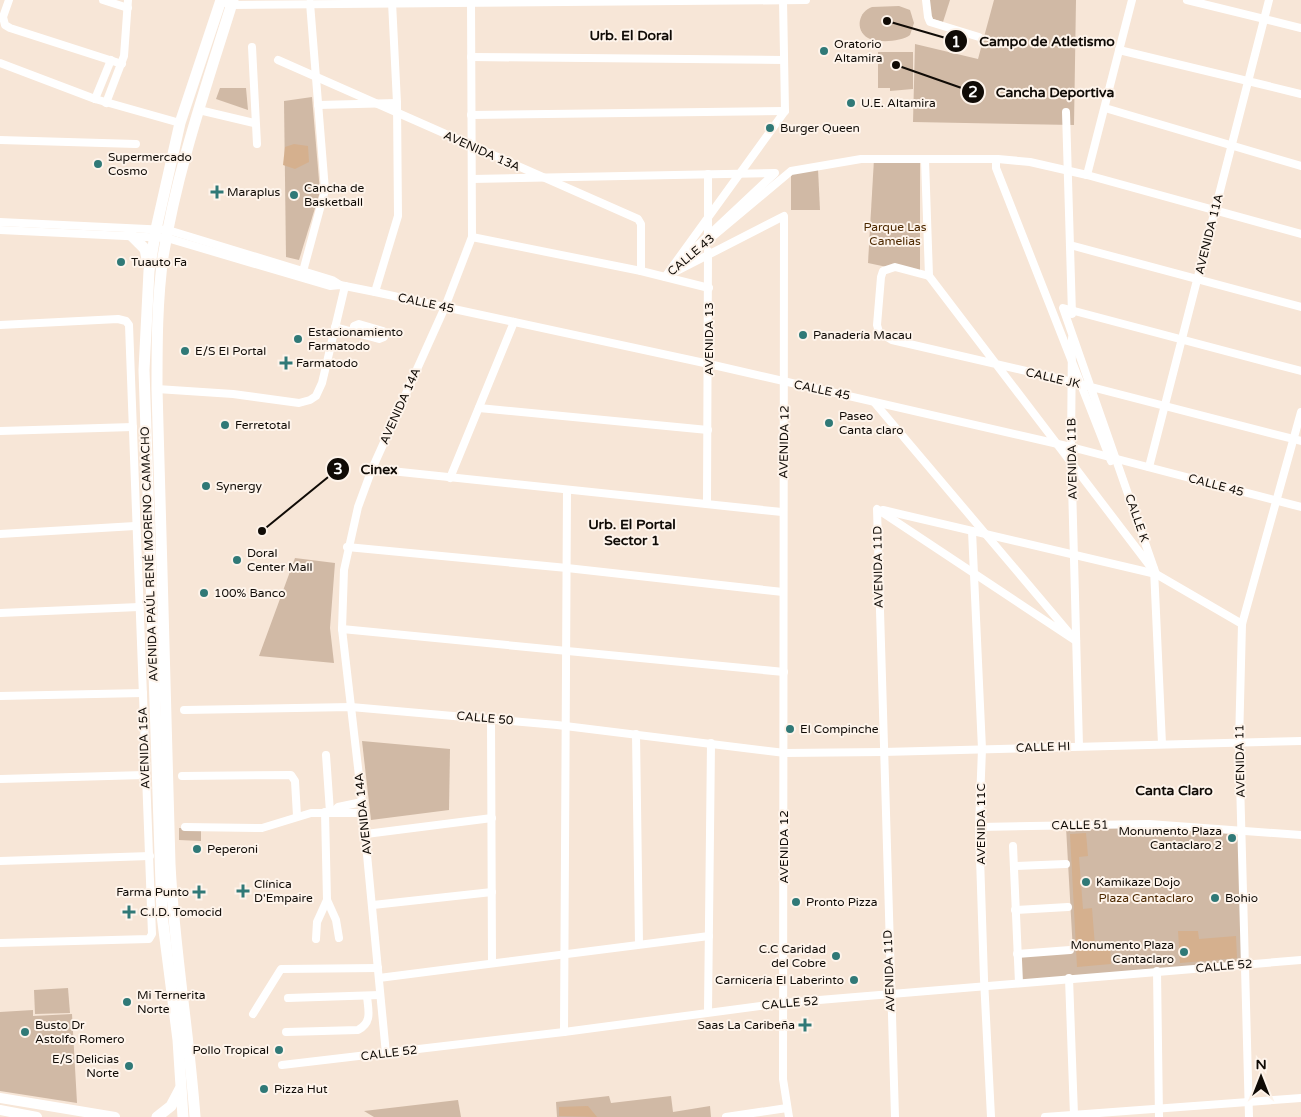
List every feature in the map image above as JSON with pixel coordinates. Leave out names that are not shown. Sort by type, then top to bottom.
[{"type":"main road","name":"AVENIDA PAÚL RENÉ MORENO CAMACHO","points":[[183,1117],[176,1023],[162,915],[165,855],[157,389],[158,326],[167,234],[179,179],[199,110],[226,1]]},
{"type":"main road","name":"AVENIDA PAÚL RENÉ MORENO CAMACHO","points":[[195,1111],[187,1026],[165,855],[144,389],[150,272],[155,233],[180,123],[226,1]]},
{"type":"main road","points":[[131,235],[145,249],[150,272]]},
{"type":"main road","points":[[157,1117],[171,1106],[181,1087]]},
{"type":"main road","points":[[0,1098],[115,1117]]},
{"type":"main road","points":[[0,1110],[37,1117]]},
{"type":"main road","points":[[195,1111],[200,1117]]},
{"type":"street","points":[[9,0],[3,17],[4,25],[122,64]]},
{"type":"street","points":[[103,0],[128,4],[122,64],[106,103]]},
{"type":"street","points":[[665,277],[785,111],[783,0]]},
{"type":"street","points":[[226,1],[310,3],[806,0]]},
{"type":"street","points":[[926,0],[930,22],[980,37]]},
{"type":"street","points":[[1087,175],[1132,0]]},
{"type":"street","points":[[1187,0],[1301,28]]},
{"type":"street","name":"AVENIDA 11A","points":[[1149,467],[1269,0]]},
{"type":"street","name":"AVENIDA 14A","points":[[386,1054],[366,834],[342,629],[344,570],[348,547],[372,469],[445,307],[472,238],[471,1]]},
{"type":"street","points":[[376,292],[398,216],[397,103],[392,2]]},
{"type":"street","points":[[302,274],[324,190],[310,3]]},
{"type":"street","points":[[252,47],[254,123],[257,144]]},
{"type":"street","points":[[1118,50],[1301,94]]},
{"type":"street","points":[[471,57],[783,60]]},
{"type":"street","points":[[95,99],[111,60]]},
{"type":"street","name":"AVENIDA 13A","points":[[278,60],[638,220],[641,224],[642,271]]},
{"type":"street","points":[[0,63],[106,103],[180,123]]},
{"type":"street","points":[[318,105],[397,103]]},
{"type":"street","points":[[1105,108],[1301,166]]},
{"type":"street","points":[[199,110],[254,123]]},
{"type":"street","points":[[471,115],[785,111]]},
{"type":"street","name":"AVENIDA 11B","points":[[1066,112],[1072,310],[1071,447],[1079,746]]},
{"type":"street","points":[[0,140],[136,144]]},
{"type":"street","name":"CALLE 43","points":[[665,277],[791,171],[861,159],[996,159],[1030,162],[1067,172],[1087,175],[1301,234]]},
{"type":"street","points":[[996,159],[996,168],[1156,574],[1162,744]]},
{"type":"street","points":[[925,160],[929,276]]},
{"type":"street","name":"CALLE 43","points":[[472,179],[775,173],[665,277]]},
{"type":"street","name":"AVENIDA 13","points":[[707,504],[709,364],[708,174]]},
{"type":"street","name":"AVENIDA 12","points":[[665,277],[784,216],[785,382],[782,512],[785,753],[783,1079],[789,1117]]},
{"type":"street","name":"CALLE 45","points":[[0,222],[167,234],[302,274],[332,280],[342,286],[709,364],[1071,447],[1301,507]]},
{"type":"street","name":"CALLE 45","points":[[0,230],[131,235],[155,233]]},
{"type":"street","points":[[472,238],[642,271],[709,288]]},
{"type":"street","points":[[1070,246],[1301,307]]},
{"type":"street","name":"CALLE JK","points":[[929,276],[895,267],[883,271],[877,325],[879,332],[884,337],[1165,405],[1297,440]]},
{"type":"street","name":"CALLE K","points":[[929,276],[1156,574]]},
{"type":"street","points":[[157,389],[305,402],[316,396],[320,390],[335,327],[342,286]]},
{"type":"street","name":"CALLE K","points":[[1072,310],[1063,308],[1156,574]]},
{"type":"street","points":[[1072,310],[1301,371]]},
{"type":"street","name":"AVENIDA 15A","points":[[0,325],[118,319],[128,322],[130,329],[135,526],[152,934],[150,939],[0,944]]},
{"type":"street","points":[[450,478],[514,322]]},
{"type":"street","points":[[335,327],[352,331]]},
{"type":"street","points":[[874,402],[1076,642]]},
{"type":"street","points":[[479,408],[708,430]]},
{"type":"street","name":"AVENIDA 11","points":[[1249,1117],[1239,743],[1242,624],[1276,501],[1297,440],[1301,412]]},
{"type":"street","points":[[0,431],[133,427]]},
{"type":"street","points":[[372,469],[782,512]]},
{"type":"street","points":[[564,1032],[565,650],[568,490]]},
{"type":"street","points":[[877,509],[1156,574],[1242,624]]},
{"type":"street","name":"AVENIDA 11D","points":[[877,509],[1076,642]]},
{"type":"street","name":"AVENIDA 11D","points":[[877,509],[889,994],[894,1117]]},
{"type":"street","points":[[0,534],[135,526]]},
{"type":"street","name":"AVENIDA 11C","points":[[972,531],[982,749],[980,827],[984,986],[991,1117]]},
{"type":"street","points":[[348,547],[567,568],[783,592]]},
{"type":"street","points":[[0,613],[139,607]]},
{"type":"street","points":[[342,629],[784,672]]},
{"type":"street","points":[[0,696],[142,693]]},
{"type":"street","name":"CALLE 50","points":[[184,710],[351,707],[636,734],[785,753]]},
{"type":"street","points":[[491,719],[492,963]]},
{"type":"street","points":[[636,734],[639,944]]},
{"type":"street","name":"CALLE HI","points":[[785,753],[1301,741]]},
{"type":"street","points":[[708,1012],[711,743]]},
{"type":"street","points":[[316,939],[317,922],[327,900],[329,812],[326,755]]},
{"type":"street","points":[[0,779],[145,775]]},
{"type":"street","points":[[182,776],[291,775],[295,781],[297,816]]},
{"type":"street","points":[[329,812],[338,807],[362,802]]},
{"type":"street","points":[[185,827],[262,828],[297,816],[329,812],[342,814],[363,813]]},
{"type":"street","points":[[366,834],[492,818]]},
{"type":"street","name":"CALLE 51","points":[[980,827],[1148,824],[1301,835]]},
{"type":"street","points":[[1013,846],[1019,983]]},
{"type":"street","points":[[0,861],[165,855]]},
{"type":"street","points":[[1014,866],[1066,864]]},
{"type":"street","points":[[373,905],[492,892]]},
{"type":"street","points":[[327,900],[336,920],[338,938]]},
{"type":"street","points":[[1015,910],[1068,907]]},
{"type":"street","points":[[379,978],[709,936]]},
{"type":"street","points":[[1018,954],[1070,950]]},
{"type":"street","name":"CALLE 52","points":[[282,1065],[564,1032],[783,1003],[1301,960]]},
{"type":"street","points":[[253,1014],[281,969],[378,968]]},
{"type":"street","points":[[1156,972],[1159,1113]]},
{"type":"street","points":[[1069,978],[1074,1115]]},
{"type":"street","points":[[288,998],[380,995]]},
{"type":"street","points":[[286,1032],[358,1030],[366,1026],[369,1019],[367,996]]},
{"type":"street","points":[[1045,1117],[1159,1113],[1301,1098]]},
{"type":"street","points":[[726,1117],[787,1108]]},
{"type":"green space","points":[[926,0],[950,0],[943,22],[926,17]]},
{"type":"green space","points":[[994,0],[1076,0],[1074,125],[913,122],[915,44],[978,59]]},
{"type":"green space","points":[[899,6],[910,10],[914,23],[910,35],[889,41],[877,41],[868,38],[861,30],[860,21],[864,12],[872,7]]},
{"type":"green space","points":[[878,52],[913,52],[913,89],[890,91],[890,88],[878,88]]},
{"type":"green space","points":[[220,88],[246,88],[248,110],[216,99]]},
{"type":"green space","points":[[312,97],[320,192],[299,260],[286,257],[284,101]]},
{"type":"green space","name":"Parque Las Camelias","points":[[874,159],[920,160],[920,274],[868,263]]},
{"type":"green space","points":[[818,169],[820,210],[791,210],[791,174]]},
{"type":"green space","points":[[295,558],[335,563],[330,628],[334,663],[259,656]]},
{"type":"green space","points":[[362,741],[450,749],[449,810],[371,820]]},
{"type":"green space","name":"Plaza Cantaclaro","points":[[1149,825],[1240,833],[1242,963],[1020,981],[1019,955],[1073,952],[1066,827]]},
{"type":"green space","points":[[179,828],[201,829],[201,841],[179,840]]},
{"type":"green space","points":[[68,988],[70,1013],[35,1014],[34,990]]},
{"type":"green space","points":[[33,1010],[33,1016],[72,1014],[77,1103],[0,1091],[0,1012]]},
{"type":"green space","points":[[609,1096],[611,1103],[671,1096],[673,1112],[710,1106],[711,1117],[557,1117],[556,1102]]},
{"type":"green space","points":[[458,1100],[461,1117],[374,1117],[364,1111]]},
{"type":"shaded area","points":[[294,144],[308,146],[309,162],[295,169],[283,165],[285,147]]},
{"type":"shaded area","points":[[1086,833],[1088,856],[1079,857],[1083,909],[1092,908],[1095,946],[1110,946],[1111,964],[1077,967],[1070,834]]},
{"type":"shaded area","points":[[1178,931],[1198,931],[1199,939],[1236,936],[1237,958],[1180,963]]},
{"type":"shaded area","points":[[588,1106],[597,1117],[559,1116],[559,1107]]},
{"type":"place","name":"Campo de Atletismo","points":[[887,21]]},
{"type":"place","name":"Oratorio Altamira","points":[[824,51]]},
{"type":"place","name":"Cancha Deportiva","points":[[896,65]]},
{"type":"place","name":"U.E. Altamira","points":[[851,103]]},
{"type":"place","name":"Burger Queen","points":[[770,128]]},
{"type":"place","name":"Supermercado Cosmo","points":[[98,164]]},
{"type":"place","name":"Maraplus","points":[[217,192]]},
{"type":"place","name":"Cancha de Basketball","points":[[294,195]]},
{"type":"place","name":"Tuauto Fa","points":[[121,262]]},
{"type":"place","name":"Panadería Macau","points":[[803,335]]},
{"type":"place","name":"Estacionamiento Farmatodo","points":[[298,339]]},
{"type":"place","name":"E/S El Portal","points":[[185,351]]},
{"type":"place","name":"Farmatodo","points":[[286,363]]},
{"type":"place","name":"Paseo Canta claro","points":[[829,423]]},
{"type":"place","name":"Ferretotal","points":[[225,425]]},
{"type":"place","name":"Synergy","points":[[206,486]]},
{"type":"place","name":"Cinex","points":[[262,531]]},
{"type":"place","name":"Doral Center Mall","points":[[237,560]]},
{"type":"place","name":"100% Banco","points":[[204,593]]},
{"type":"place","name":"El Compinche","points":[[790,729]]},
{"type":"place","name":"Monumento Plaza Cantaclaro 2","points":[[1232,838]]},
{"type":"place","name":"Peperoni","points":[[197,849]]},
{"type":"place","name":"Kamikaze Dojo","points":[[1086,882]]},
{"type":"place","name":"Clínica D'Empaire","points":[[243,891]]},
{"type":"place","name":"Farma Punto","points":[[199,892]]},
{"type":"place","name":"Bohio","points":[[1215,898]]},
{"type":"place","name":"Pronto Pizza","points":[[796,902]]},
{"type":"place","name":"C.I.D. Tomocid","points":[[129,912]]},
{"type":"place","name":"Monumento Plaza Cantaclaro","points":[[1184,952]]},
{"type":"place","name":"C.C Caridad del Cobre","points":[[836,956]]},
{"type":"place","name":"Carnicería El Laberinto","points":[[854,980]]},
{"type":"place","name":"Mi Ternerita Norte","points":[[127,1002]]},
{"type":"place","name":"Saas La Caribeña","points":[[805,1025]]},
{"type":"place","name":"Busto Dr Astolfo Romero","points":[[25,1032]]},
{"type":"place","name":"Pollo Tropical","points":[[279,1050]]},
{"type":"place","name":"E/S Delicias Norte","points":[[129,1066]]},
{"type":"place","name":"Pizza Hut","points":[[264,1089]]},
{"type":"district","name":"Urb. El Doral","points":[[631,35]]},
{"type":"district","name":"Urb. El Portal Sector 1","points":[[632,532]]},
{"type":"district","name":"Canta Claro","points":[[1174,790]]}]
